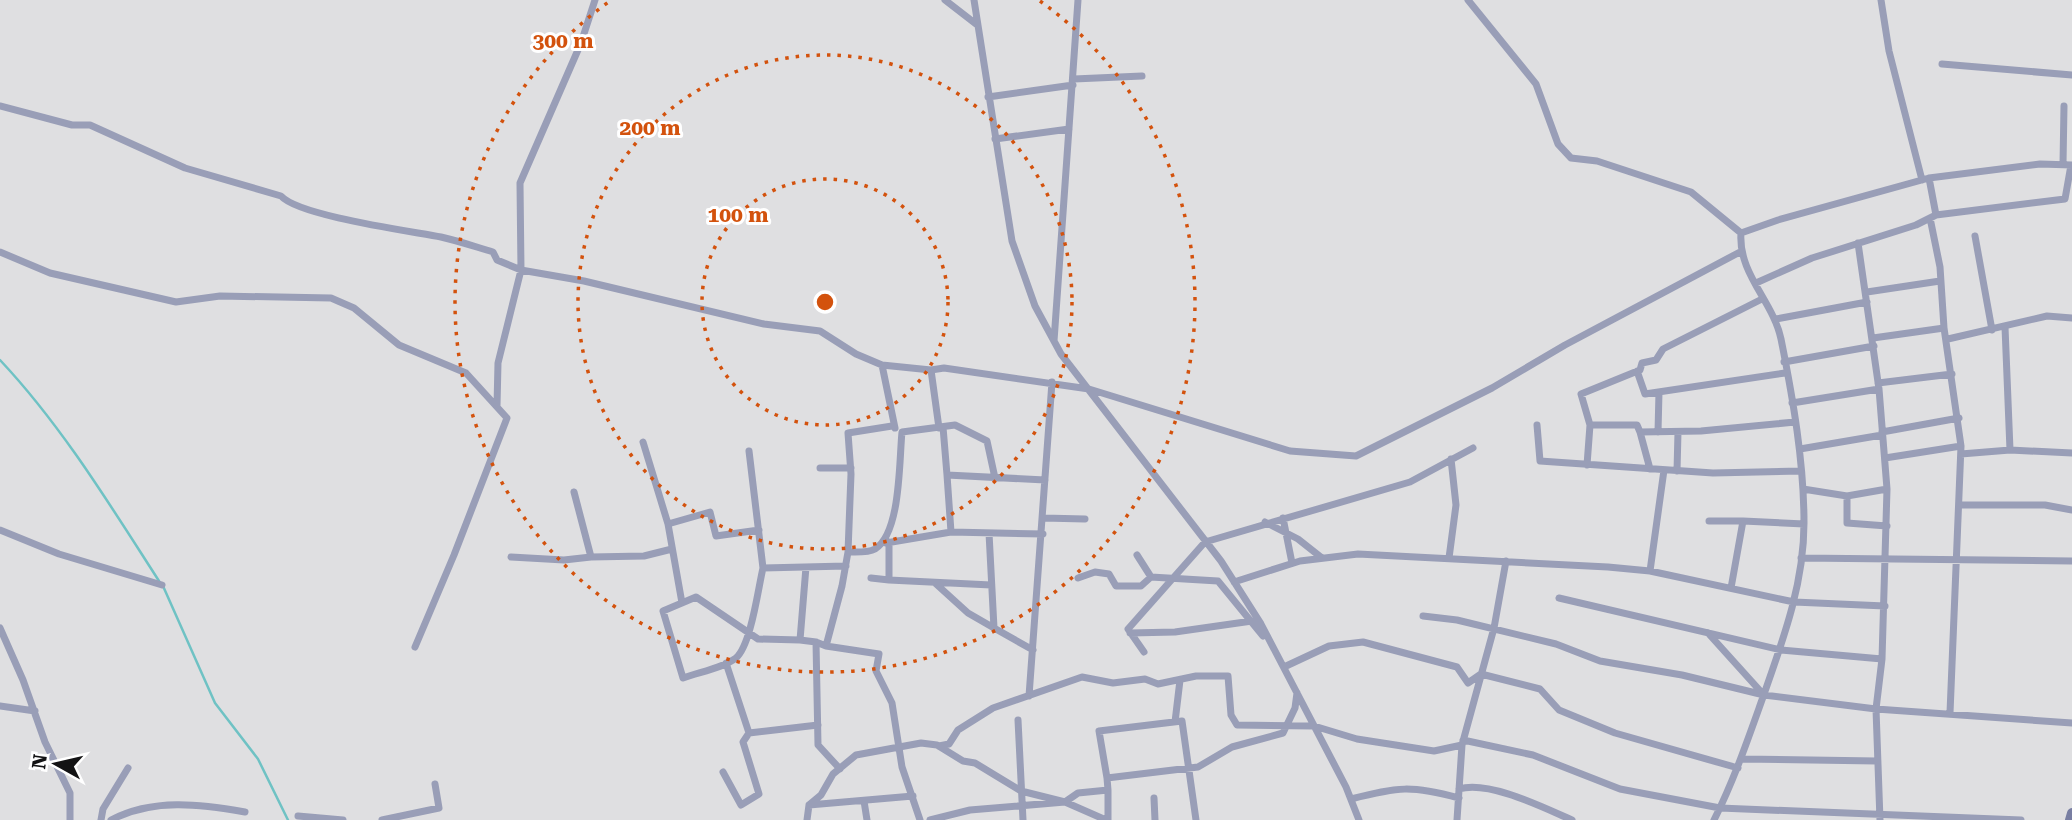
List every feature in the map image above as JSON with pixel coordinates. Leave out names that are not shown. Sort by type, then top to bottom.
[{"type":"street","points":[[497,407],[498,363],[521,270],[520,183],[581,43],[595,0]]},
{"type":"street","points":[[945,0],[976,24]]},
{"type":"street","points":[[974,0],[1012,241],[1035,306],[1054,341],[1234,582],[1284,667],[1359,820]]},
{"type":"street","points":[[1054,341],[1078,0]]},
{"type":"street","points":[[1468,0],[1536,84],[1558,145],[1572,158],[1597,161],[1690,192],[1741,233]]},
{"type":"street","points":[[1881,0],[1889,51],[1933,217],[1944,328],[1948,339],[1959,418],[1961,505],[1950,713]]},
{"type":"street","points":[[1942,64],[2072,75]]},
{"type":"street","points":[[988,97],[1074,82],[1142,76]]},
{"type":"street","points":[[0,106],[72,125],[90,125],[185,169],[281,195],[287,203],[327,215],[442,237],[494,251],[497,260],[521,270],[572,278],[764,324],[820,331],[856,354],[882,365],[931,370],[944,368],[1089,389],[1290,451],[1356,456],[1492,388],[1565,345],[1740,252]]},
{"type":"street","points":[[1756,283],[1933,217],[2065,199],[2069,164],[2064,106]]},
{"type":"street","points":[[995,139],[1069,129]]},
{"type":"street","points":[[1741,233],[1925,179],[2069,164]]},
{"type":"street","points":[[1714,820],[1742,759],[1780,650],[1794,602],[1804,524],[1800,449],[1776,319],[1762,299],[1740,252],[1741,233]]},
{"type":"street","points":[[1975,236],[1992,330]]},
{"type":"street","points":[[1858,243],[1879,386],[1887,489],[1885,607],[1876,709],[1880,817]]},
{"type":"street","points":[[0,252],[50,273],[176,302],[220,296],[331,298],[354,308],[400,345],[466,373],[507,418],[415,647]]},
{"type":"street","points":[[1867,292],[1940,281]]},
{"type":"street","points":[[1587,465],[1590,425],[1581,394],[1637,371],[1642,363],[1656,360],[1663,349],[1762,299]]},
{"type":"street","points":[[1776,319],[1867,302]]},
{"type":"street","points":[[1948,339],[2047,316],[2072,318]]},
{"type":"street","points":[[2005,327],[2010,450]]},
{"type":"street","points":[[1784,362],[1944,328]]},
{"type":"street","points":[[882,365],[892,426]]},
{"type":"street","points":[[931,370],[947,475],[951,532]]},
{"type":"street","points":[[1637,371],[1645,394],[1786,373]]},
{"type":"street","points":[[1792,403],[1952,374]]},
{"type":"street","points":[[1029,697],[1052,382]]},
{"type":"street","points":[[1658,432],[1659,392]]},
{"type":"street","points":[[1800,449],[1959,418]]},
{"type":"street","points":[[1640,432],[1678,432],[1795,422]]},
{"type":"street","points":[[826,646],[848,552],[848,433],[892,426],[902,432],[955,425],[987,441],[995,478]]},
{"type":"street","points":[[1537,425],[1540,461],[1677,471],[1800,471]]},
{"type":"street","points":[[1590,425],[1637,425],[1650,469]]},
{"type":"street","points":[[889,580],[886,543],[895,512],[902,432]]},
{"type":"street","points":[[1677,471],[1678,432]]},
{"type":"street","points":[[643,442],[668,524],[682,603]]},
{"type":"street","points":[[1144,652],[1128,629],[1170,578],[1205,542],[1265,522],[1410,482],[1473,449]]},
{"type":"street","points":[[1885,458],[1961,450],[2072,453]]},
{"type":"street","points":[[749,451],[763,568],[747,632],[743,650],[726,663],[683,678],[663,611],[696,597],[747,632],[758,639],[800,640],[879,654],[876,671],[892,703],[905,777],[920,820]]},
{"type":"street","points":[[1449,558],[1456,505],[1451,459]]},
{"type":"street","points":[[820,468],[850,468]]},
{"type":"street","points":[[1650,572],[1664,470]]},
{"type":"street","points":[[947,475],[1045,480]]},
{"type":"street","points":[[1802,489],[1847,496],[1887,489]]},
{"type":"street","points":[[573,492],[591,557]]},
{"type":"street","points":[[1847,496],[1847,523],[1887,526]]},
{"type":"street","points":[[1961,505],[2045,505],[2072,510]]},
{"type":"street","points":[[668,524],[710,512],[716,536],[759,530]]},
{"type":"street","points":[[1283,518],[1292,563]]},
{"type":"street","points":[[1043,519],[1086,519]]},
{"type":"street","points":[[1709,521],[1804,524]]},
{"type":"street","points":[[1731,588],[1743,521]]},
{"type":"street","points":[[1265,522],[1298,539],[1322,558]]},
{"type":"street","points":[[0,530],[59,554],[162,585]]},
{"type":"street","points":[[848,552],[873,551],[886,543],[951,532],[1043,534]]},
{"type":"street","points":[[989,533],[994,628]]},
{"type":"street","points":[[511,556],[564,560],[645,556],[672,549]]},
{"type":"street","points":[[1234,582],[1292,563],[1358,554],[1506,561],[1650,572],[1794,602],[1885,607]]},
{"type":"street","points":[[1137,555],[1151,577]]},
{"type":"street","points":[[1801,558],[1959,562],[2072,561]]},
{"type":"street","points":[[1457,820],[1462,742],[1494,628],[1506,561]]},
{"type":"street","points":[[763,568],[846,566]]},
{"type":"street","points":[[800,640],[806,567]]},
{"type":"street","points":[[1079,578],[1095,572],[1109,574],[1116,586],[1141,586],[1151,577],[1218,581],[1278,656]]},
{"type":"street","points":[[871,578],[991,585]]},
{"type":"street","points":[[935,583],[968,613],[1033,650]]},
{"type":"street","points":[[1559,598],[1780,650],[1882,659]]},
{"type":"street","points":[[1423,616],[1494,628],[1556,644],[1600,661],[1682,675],[1763,695],[1876,709],[2072,723]]},
{"type":"street","points":[[1130,633],[1175,632],[1252,621]]},
{"type":"street","points":[[0,628],[45,742],[70,793],[70,820]]},
{"type":"street","points":[[1707,632],[1763,695]]},
{"type":"street","points":[[816,642],[818,745],[840,769]]},
{"type":"street","points":[[1284,667],[1329,646],[1363,642],[1457,667],[1468,683],[1481,674],[1540,689],[1559,710],[1615,733],[1738,768]]},
{"type":"street","points":[[726,663],[749,733]]},
{"type":"street","points":[[807,820],[808,805],[821,795],[833,774],[856,755],[921,743],[939,746],[949,744],[958,730],[993,708],[1082,677],[1113,683],[1145,679],[1158,684],[1196,676],[1228,676],[1231,715],[1237,726],[1314,726],[1357,739],[1434,751],[1462,742],[1533,755],[1620,789],[1720,808],[1880,817],[2021,820]]},
{"type":"street","points":[[1175,722],[1180,680]]},
{"type":"street","points":[[1107,778],[1198,767],[1233,747],[1283,733],[1295,708],[1297,692]]},
{"type":"street","points":[[0,706],[35,711]]},
{"type":"street","points":[[1018,720],[1023,820]]},
{"type":"street","points":[[939,746],[963,761],[975,763],[1021,791],[1065,802],[1107,820],[1108,790],[1100,731],[1182,721],[1196,820]]},
{"type":"street","points":[[723,772],[741,805],[759,794],[743,742],[749,733],[818,725]]},
{"type":"street","points":[[1742,759],[1877,761]]},
{"type":"street","points":[[101,820],[103,809],[128,768]]},
{"type":"street","points":[[382,820],[439,808],[435,784]]},
{"type":"street","points":[[1351,799],[1399,787],[1427,789],[1459,798]]},
{"type":"street","points":[[1459,789],[1483,789],[1532,802],[1572,820]]},
{"type":"street","points":[[930,820],[971,810],[1065,802],[1077,793],[1108,790]]},
{"type":"street","points":[[808,805],[913,796]]},
{"type":"street","points":[[1154,798],[1155,820]]},
{"type":"street","points":[[864,801],[867,820]]},
{"type":"street","points":[[111,820],[148,806],[173,803],[245,812]]},
{"type":"street","points":[[2070,820],[2072,813]]},
{"type":"street","points":[[298,816],[344,820]]},
{"type":"waterway","points":[[0,360],[65,439],[159,581]]},
{"type":"waterway","points":[[163,586],[215,703],[258,759],[288,820]]}]
